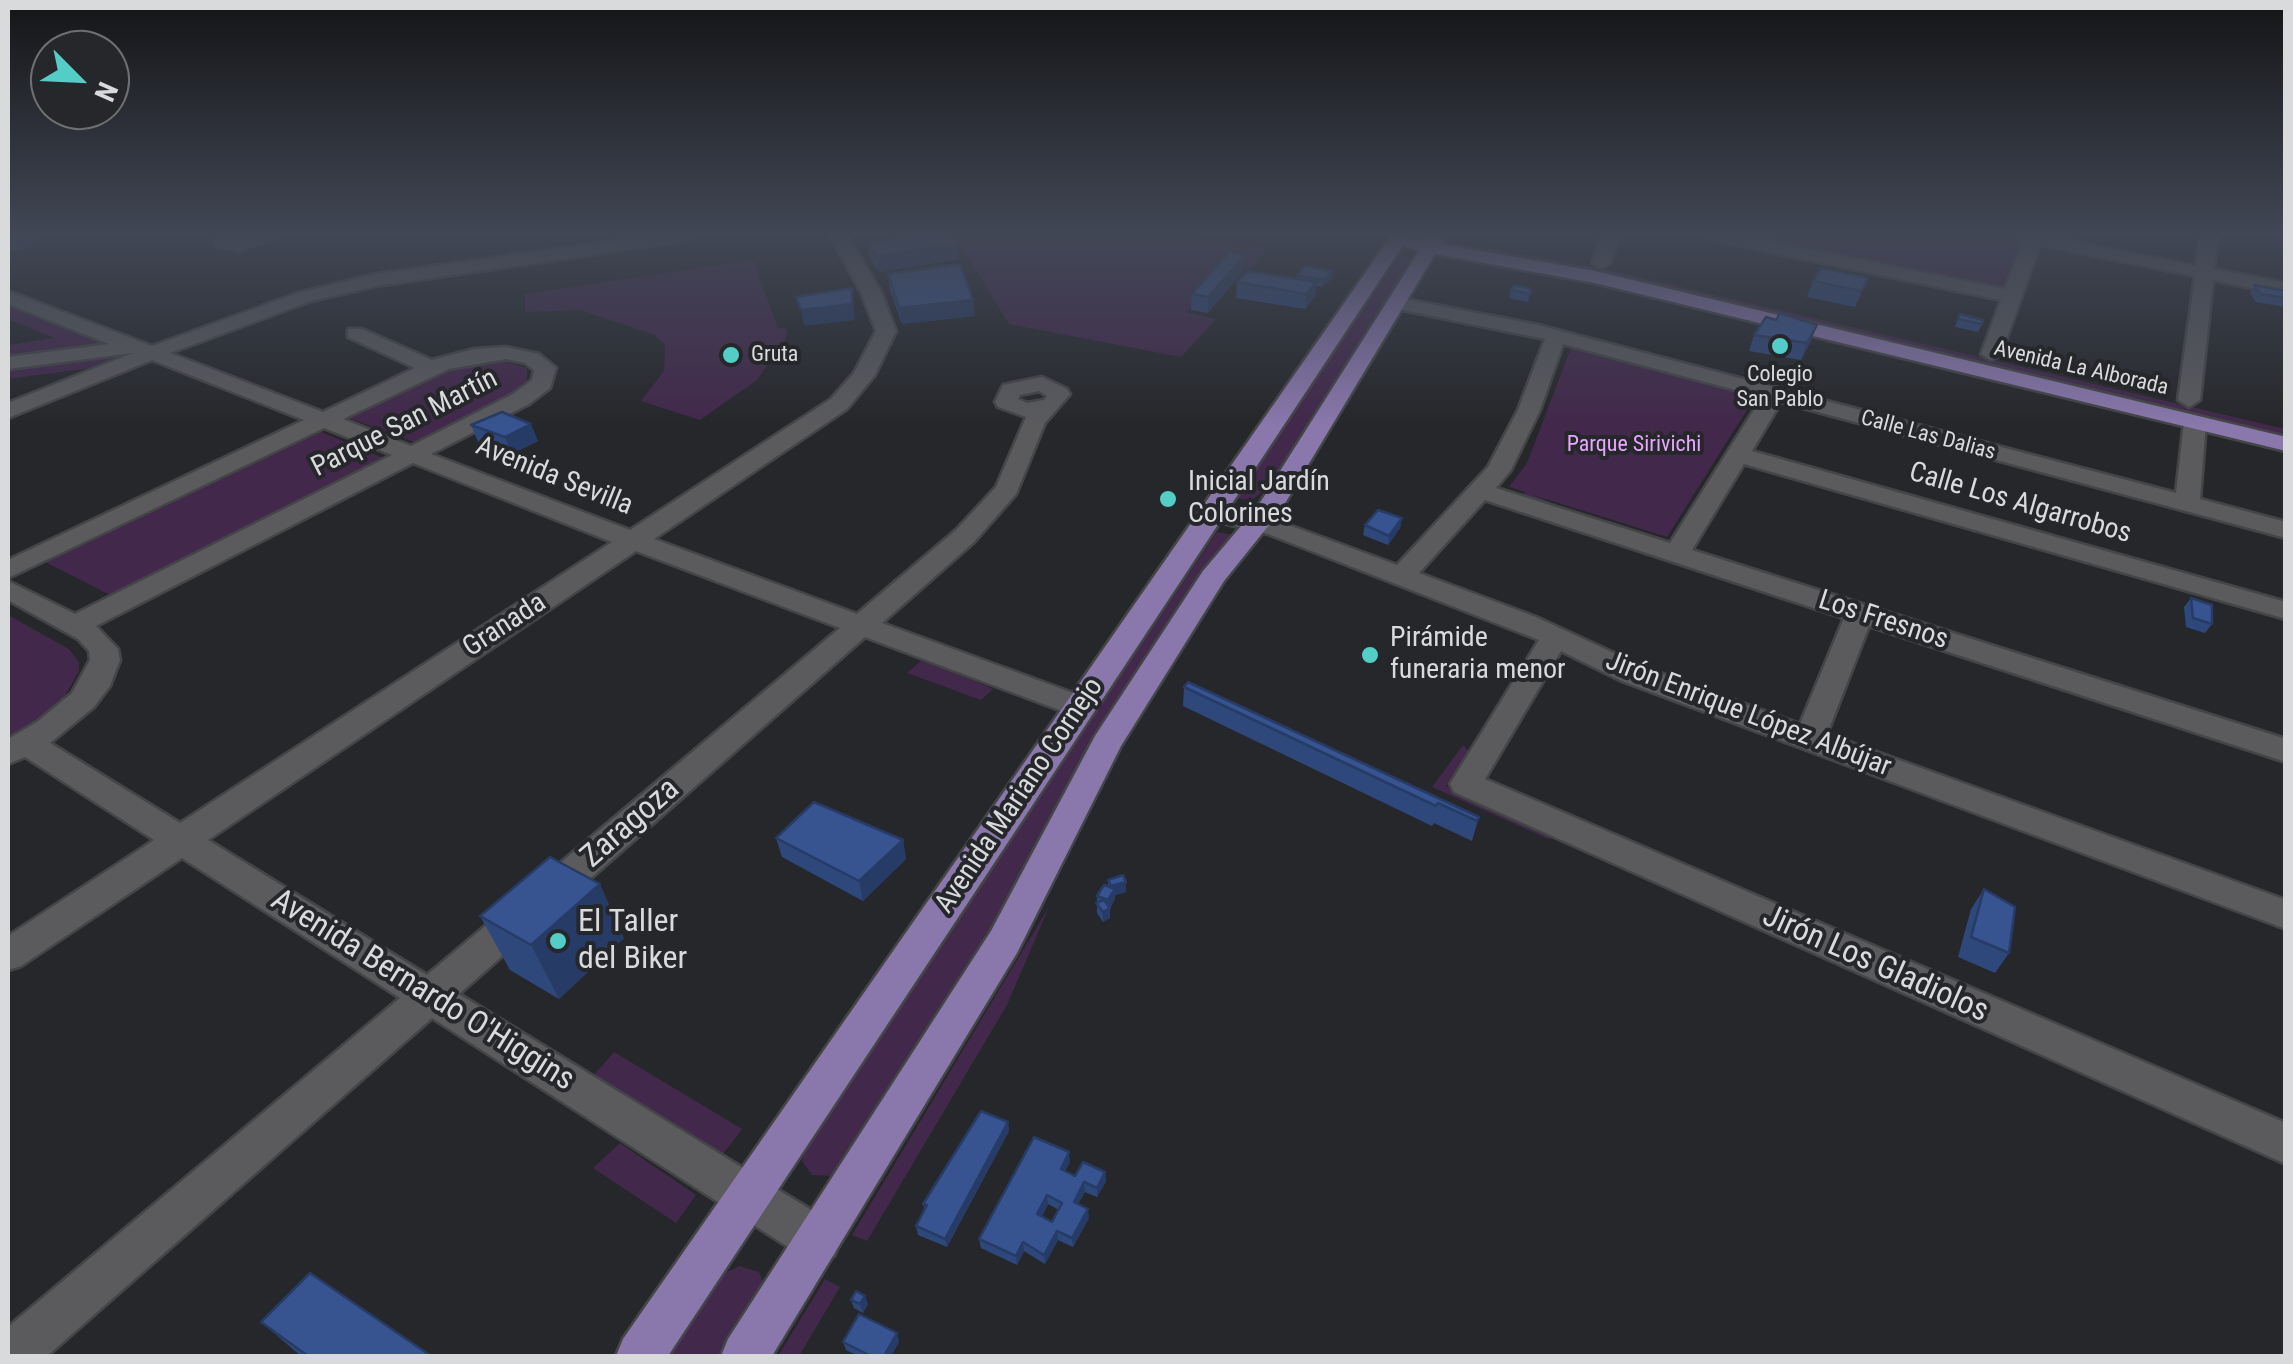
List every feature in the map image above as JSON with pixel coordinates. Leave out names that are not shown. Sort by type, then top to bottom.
[{"type":"main road","name":"Avenida Mariano Cornejo","points":[[640,1356],[1354,300]]},
{"type":"main road","name":"Avenida Mariano Cornejo","points":[[746,1356],[1004,942],[1106,744],[1213,576],[1257,524],[1397,300]]},
{"type":"main road","name":"Avenida La Alborada","points":[[1692,300],[2192,411],[2286,423]]},
{"type":"main road","name":"Avenida La Alborada","points":[[1755,300],[1991,354],[2192,411],[2286,444]]},
{"type":"street","name":"Avenida Sevilla","points":[[15,300],[634,541],[1081,707]]},
{"type":"street","points":[[8,411],[144,350],[297,300]]},
{"type":"street","name":"Granada","points":[[8,955],[816,422],[864,375],[882,344],[884,318],[874,300]]},
{"type":"street","points":[[1991,354],[2010,300]]},
{"type":"street","points":[[2187,504],[2200,300]]},
{"type":"street","name":"Calle Las Dalias","points":[[1395,303],[1556,336],[2286,530]]},
{"type":"street","points":[[356,333],[432,368]]},
{"type":"street","points":[[1402,576],[1482,490],[1510,453],[1556,336]]},
{"type":"street","points":[[8,364],[144,350]]},
{"type":"street","name":"Parque San Martín","points":[[8,570],[432,368],[462,358],[506,353],[538,360],[545,373],[530,394],[75,625]]},
{"type":"street","points":[[1676,554],[1774,396]]},
{"type":"street","name":"Zaragoza","points":[[12,1356],[990,511],[1020,465],[1035,414]]},
{"type":"street","name":"Calle Los Algarrobos","points":[[1738,455],[2286,611]]},
{"type":"street","name":"Los Fresnos","points":[[1482,490],[2286,751]]},
{"type":"street","name":"Jirón Enrique López Albújar","points":[[1212,513],[1257,524],[1402,576],[1556,638],[1633,674],[2286,915]]},
{"type":"street","points":[[8,588],[75,625],[98,640],[104,649],[102,672],[76,708],[17,748]]},
{"type":"street","points":[[1809,738],[1860,613]]},
{"type":"street","name":"Jirón Los Gladiolos","points":[[1556,638],[1466,784],[2286,1144]]},
{"type":"street","name":"Avenida Bernardo O'Higgins","points":[[17,748],[180,840],[818,1240]]},
{"type":"green space","points":[[525,300],[768,300],[778,328],[787,329],[778,354],[757,380],[700,420],[641,401],[664,371],[665,345],[655,335],[580,310],[525,312]]},
{"type":"green space","points":[[994,300],[1197,300],[1186,312],[1216,319],[1181,357],[1009,324]]},
{"type":"green space","points":[[1370,300],[1393,300],[1283,475],[1251,501],[1232,497]]},
{"type":"green space","points":[[1671,300],[1736,300],[2285,429],[2285,440]]},
{"type":"green space","points":[[8,305],[103,344],[8,357],[8,345],[54,338],[8,319]]},
{"type":"green space","name":"Parque Sirivichi","points":[[1571,348],[1755,397],[1667,537],[1533,495],[1573,512],[1522,496],[1525,492],[1509,487],[1527,463]]},
{"type":"green space","points":[[112,355],[106,366],[8,379],[8,370]]},
{"type":"green space","points":[[496,359],[527,368],[527,383],[513,395],[417,443],[346,417],[442,370]]},
{"type":"green space","points":[[321,432],[388,460],[114,597],[45,562]]},
{"type":"green space","points":[[1217,532],[1234,535],[1192,588],[1105,720],[1003,916],[834,1176],[812,1175],[802,1161],[807,1145]]},
{"type":"green space","points":[[8,615],[69,649],[79,662],[79,671],[61,703],[8,741]]},
{"type":"green space","points":[[921,661],[993,689],[981,700],[907,673]]},
{"type":"green space","points":[[1463,745],[1469,751],[1446,786],[1562,837],[1548,839],[1432,787]]},
{"type":"green space","points":[[1050,905],[1007,1005],[867,1241],[852,1235]]},
{"type":"green space","points":[[614,1052],[742,1129],[723,1154],[593,1076]]},
{"type":"green space","points":[[620,1143],[696,1195],[676,1223],[593,1168]]},
{"type":"green space","points":[[740,1266],[759,1272],[765,1287],[762,1301],[727,1356],[665,1356],[720,1275]]},
{"type":"green space","points":[[825,1279],[840,1287],[799,1356],[778,1356]]},
{"type":"building","points":[[797,300],[852,300],[852,304],[801,310]]},
{"type":"building","points":[[896,300],[973,300],[899,308]]},
{"type":"building","points":[[1780,313],[1817,325],[1807,343],[1754,335],[1766,317],[1776,320]]},
{"type":"building","points":[[1960,314],[1983,320],[1982,324],[1958,319]]},
{"type":"building","points":[[502,412],[531,424],[505,437],[471,425]]},
{"type":"building","points":[[1378,510],[1402,518],[1389,536],[1365,525]]},
{"type":"building","points":[[2191,598],[2212,605],[2212,624],[2193,618]]},
{"type":"building","points":[[1188,682],[1479,817],[1477,821],[1438,803],[1436,806],[1184,687]]},
{"type":"building","points":[[814,802],[903,840],[859,881],[776,838]]},
{"type":"building","points":[[550,857],[600,884],[531,945],[480,916]]},
{"type":"building","points":[[1123,875],[1126,882],[1111,886],[1108,880]]},
{"type":"building","points":[[1104,885],[1115,889],[1108,900],[1097,896]]},
{"type":"building","points":[[1984,889],[2015,907],[2009,953],[1971,937]]},
{"type":"building","points":[[1104,900],[1110,908],[1103,912],[1096,903]]},
{"type":"building","points":[[981,1111],[1008,1122],[945,1239],[916,1226],[927,1205],[923,1204]]},
{"type":"building","points":[[1034,1137],[1069,1152],[1061,1169],[1075,1176],[1083,1162],[1105,1172],[1097,1188],[1084,1182],[1074,1202],[1088,1209],[1072,1238],[1057,1231],[1044,1255],[1023,1242],[1016,1256],[979,1239]],"holes":[[[1047,1195],[1062,1203],[1052,1222],[1037,1214]]]},
{"type":"building","points":[[310,1273],[431,1356],[308,1356],[261,1322]]},
{"type":"building","points":[[856,1291],[865,1296],[860,1304],[851,1300]]},
{"type":"building","points":[[859,1314],[897,1333],[884,1356],[871,1356],[843,1342]]},
{"type":"place","name":"Colegio San Pablo","points":[[1780,346]]},
{"type":"place","name":"Gruta","points":[[731,355]]},
{"type":"place","name":"Inicial Jardín Colorines","points":[[1168,499]]},
{"type":"place","name":"Pirámide funeraria menor","points":[[1370,655]]},
{"type":"place","name":"El Taller del Biker","points":[[558,941]]}]
